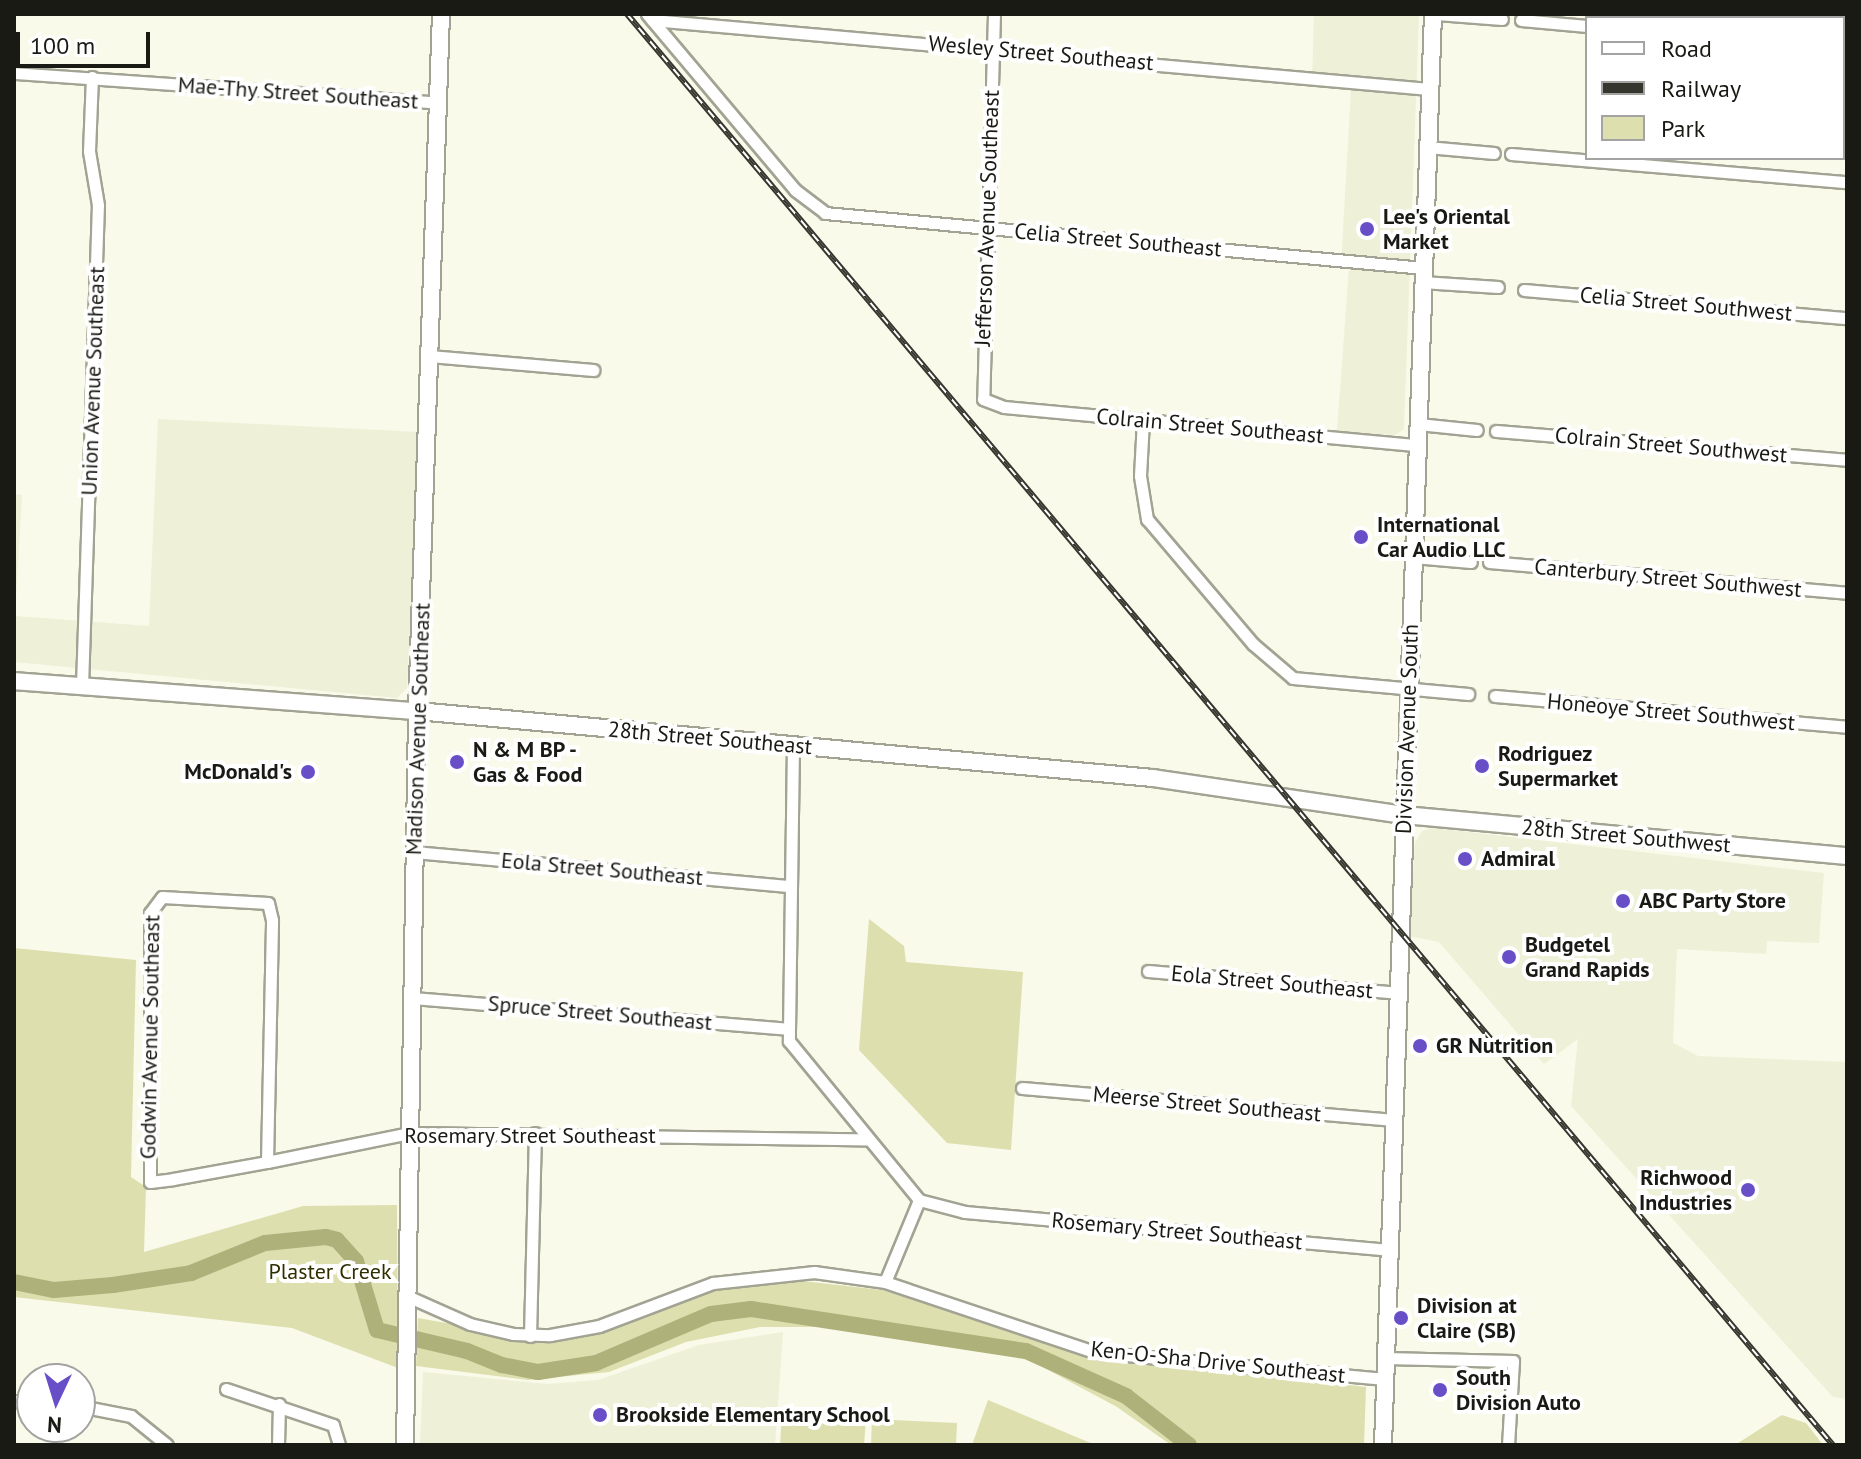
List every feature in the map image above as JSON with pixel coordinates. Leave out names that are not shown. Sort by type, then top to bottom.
[{"type":"main road","name":"Madison Avenue Southeast","points":[[405,1445],[417,711],[441,14]]},
{"type":"main road","name":"Division Avenue South","points":[[1383,1445],[1429,89],[1435,14]]},
{"type":"main road","name":"28th Street Southeast","points":[[14,681],[417,711],[1221,785],[1404,815]]},
{"type":"main road","name":"28th Street Southwest","points":[[1404,815],[1847,856]]},
{"type":"street","name":"Jefferson Avenue Southeast","points":[[994,14],[980,389],[983,399],[1004,407]]},
{"type":"street","points":[[1435,14],[1502,19]]},
{"type":"street","name":"Wesley Street Southeast","points":[[650,17],[1429,89]]},
{"type":"street","name":"Celia Street Southeast","points":[[650,17],[813,209],[1423,275]]},
{"type":"street","points":[[1521,20],[1585,26]]},
{"type":"street","name":"Mae-Thy Street Southeast","points":[[14,73],[438,103]]},
{"type":"street","name":"Union Avenue Southeast","points":[[82,686],[97,232],[89,151],[92,77]]},
{"type":"street","points":[[1427,147],[1494,153]]},
{"type":"street","points":[[1511,154],[1847,182]]},
{"type":"street","points":[[1423,275],[1498,287]]},
{"type":"street","name":"Celia Street Southwest","points":[[1524,290],[1847,318]]},
{"type":"street","points":[[429,356],[593,370]]},
{"type":"street","name":"Colrain Street Southeast","points":[[1004,407],[1417,445]]},
{"type":"street","points":[[1143,420],[1141,488],[1147,519],[1253,644],[1293,678],[1468,694]]},
{"type":"street","points":[[1418,424],[1477,430]]},
{"type":"street","name":"Colrain Street Southwest","points":[[1496,431],[1847,460]]},
{"type":"street","points":[[1413,557],[1471,562]]},
{"type":"street","name":"Canterbury Street Southwest","points":[[1489,562],[1847,593]]},
{"type":"street","name":"Honeoye Street Southwest","points":[[1495,696],[1847,727]]},
{"type":"street","points":[[793,745],[788,1029],[804,1062],[919,1200],[885,1282]]},
{"type":"street","name":"Eola Street Southeast","points":[[414,852],[790,886]]},
{"type":"street","name":"Godwin Avenue Southeast","points":[[150,1182],[150,913],[162,897],[268,903],[272,920],[267,1162]]},
{"type":"street","name":"Eola Street Southeast","points":[[1148,971],[1397,993]]},
{"type":"street","name":"Spruce Street Southeast","points":[[412,998],[788,1029]]},
{"type":"street","name":"Meerse Street Southeast","points":[[1022,1088],[1392,1120]]},
{"type":"street","name":"Rosemary Street Southeast","points":[[150,1182],[410,1133],[866,1139]]},
{"type":"street","points":[[530,1336],[535,1133]]},
{"type":"street","name":"Rosemary Street Southeast","points":[[919,1200],[965,1212],[1389,1250]]},
{"type":"street","name":"Ken-O-Sha Drive Southeast","points":[[407,1296],[470,1324],[530,1336],[599,1326],[713,1283],[750,1276],[814,1272],[885,1282],[1094,1352],[1385,1379]]},
{"type":"street","points":[[1385,1358],[1513,1361],[1508,1445]]},
{"type":"street","points":[[226,1389],[279,1404],[336,1427],[339,1445]]},
{"type":"street","points":[[278,1445],[279,1404]]},
{"type":"street","points":[[96,1409],[131,1416],[167,1445]]},
{"type":"shaded area","points":[[1314,14],[1419,14],[1404,429],[1395,435],[1337,431],[1349,268],[1341,266],[1351,90],[1312,85]]},
{"type":"shaded area","points":[[158,419],[419,432],[407,688],[397,698],[14,662],[14,494],[22,495],[15,616],[149,626]]},
{"type":"shaded area","points":[[1433,828],[1824,873],[1819,943],[1767,941],[1766,954],[1677,949],[1673,1043],[1698,1056],[1847,1062],[1847,1399],[1833,1397],[1571,1106],[1578,1039],[1544,1064],[1439,942],[1409,936],[1415,843],[1422,831]]},
{"type":"shaded area","name":"Brookside Elementary School","points":[[783,1332],[775,1445],[420,1445],[423,1372],[548,1384],[598,1380],[699,1345]]},
{"type":"green space","points":[[869,919],[904,946],[906,962],[1023,972],[1011,1150],[947,1143],[859,1050]]},
{"type":"green space","name":"Plaster Creek","points":[[14,948],[136,960],[131,1177],[146,1187],[144,1252],[303,1206],[397,1205],[398,1368],[292,1328],[14,1297]]},
{"type":"green space","name":"Plaster Creek","points":[[785,1279],[882,1290],[1093,1356],[1366,1387],[1364,1445],[1171,1445],[1117,1407],[1024,1357],[828,1327],[760,1327],[686,1342],[609,1372],[528,1380],[416,1366],[418,1318],[536,1339],[582,1335],[739,1283]]},
{"type":"green space","points":[[988,1400],[1093,1444],[1094,1445],[972,1445]]},
{"type":"green space","points":[[782,1414],[866,1419],[864,1445],[780,1445]]},
{"type":"green space","points":[[1782,1415],[1806,1423],[1823,1445],[1735,1445]]},
{"type":"green space","points":[[872,1419],[957,1423],[956,1445],[871,1445]]},
{"type":"waterway","name":"Plaster Creek","points":[[14,1282],[54,1290],[113,1285],[191,1273],[265,1243],[326,1237],[337,1240],[356,1261],[377,1330],[467,1351],[502,1365],[538,1372],[596,1363],[711,1314],[751,1309],[1026,1351],[1126,1396],[1189,1445]]},
{"type":"railway","points":[[627,14],[1833,1445]]},
{"type":"place","name":"Lee's Oriental Market","points":[[1367,229]]},
{"type":"place","name":"International Car Audio LLC","points":[[1361,537]]},
{"type":"place","name":"N & M BP - Gas & Food","points":[[457,762]]},
{"type":"place","name":"Rodriguez Supermarket","points":[[1482,766]]},
{"type":"place","name":"McDonald's","points":[[308,772]]},
{"type":"place","name":"Admiral","points":[[1465,859]]},
{"type":"place","name":"ABC Party Store","points":[[1623,901]]},
{"type":"place","name":"Budgetel Grand Rapids","points":[[1509,957]]},
{"type":"place","name":"GR Nutrition","points":[[1420,1046]]},
{"type":"place","name":"Richwood Industries","points":[[1748,1190]]},
{"type":"place","name":"Division at Claire (SB)","points":[[1401,1318]]},
{"type":"place","name":"South Division Auto","points":[[1440,1390]]},
{"type":"place","name":"Brookside Elementary School","points":[[600,1415]]}]
